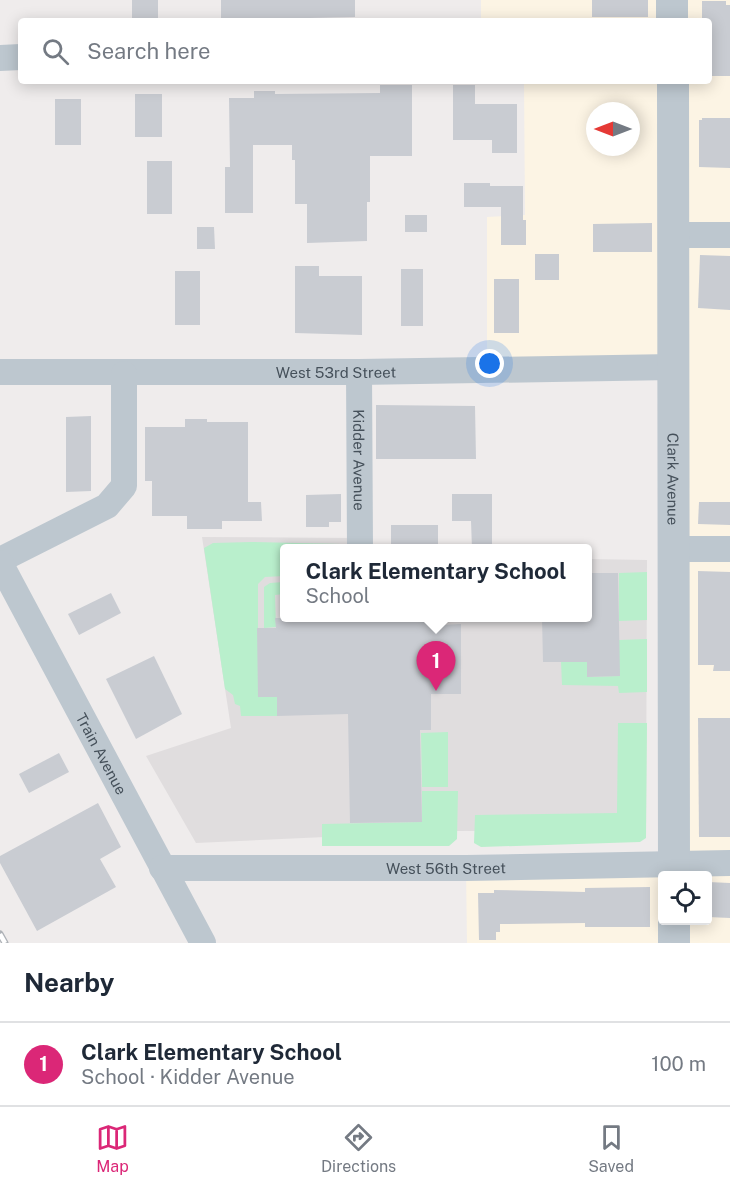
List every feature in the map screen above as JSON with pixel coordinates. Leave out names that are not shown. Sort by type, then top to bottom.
[{"type":"street","points":[[672,0],[672,18]]},
{"type":"street","points":[[0,58],[18,57]]},
{"type":"street","name":"Clark Avenue","points":[[673,84],[674,869]]},
{"type":"street","points":[[673,235],[730,235]]},
{"type":"street","name":"West 53rd Street","points":[[0,372],[124,374],[673,367]]},
{"type":"street","name":"Kidder Avenue","points":[[359,372],[360,544]]},
{"type":"street","points":[[0,561],[107,506],[124,486],[124,374]]},
{"type":"street","points":[[673,549],[730,549]]},
{"type":"street","name":"Train Avenue","points":[[0,561],[203,943]]},
{"type":"street","name":"West 56th Street","points":[[162,868],[674,869],[730,863]]},
{"type":"street","points":[[674,925],[674,943]]},
{"type":"shaded area","points":[[481,0],[730,0],[730,943],[467,943],[466,868],[673,863],[673,367],[487,370],[487,217],[525,215],[524,84],[712,84],[712,18],[481,18]]},
{"type":"shaded area","points":[[202,537],[360,538],[360,544],[280,544],[280,622],[592,622],[592,559],[647,560],[646,830],[457,831],[196,843],[146,756],[231,728]]},
{"type":"green space","points":[[213,543],[341,544],[280,544],[280,576],[265,577],[258,584],[258,697],[277,697],[277,716],[241,716],[240,706],[235,704],[233,695],[225,689],[204,548]]},
{"type":"green space","points":[[647,572],[647,620],[619,621],[619,573]]},
{"type":"green space","points":[[280,582],[280,594],[275,595],[276,627],[264,628],[264,587],[270,583]]},
{"type":"green space","points":[[647,639],[647,692],[619,693],[618,686],[562,685],[561,662],[587,662],[587,677],[619,676],[619,640]]},
{"type":"green space","points":[[618,723],[647,723],[646,838],[640,842],[481,847],[474,843],[475,815],[617,813]]},
{"type":"green space","points":[[448,732],[448,787],[422,787],[421,733]]},
{"type":"green space","points":[[422,791],[458,791],[457,839],[449,846],[322,846],[322,824],[422,822]]},
{"type":"building","points":[[132,0],[158,0],[158,18],[132,18]]},
{"type":"building","points":[[221,0],[355,0],[355,17],[221,18]]},
{"type":"building","points":[[592,0],[648,0],[648,17],[592,17]]},
{"type":"building","points":[[702,1],[726,1],[726,5],[730,5],[730,76],[712,76],[712,18],[702,18]]},
{"type":"building","points":[[380,85],[412,85],[412,156],[370,156],[367,241],[307,243],[307,204],[295,204],[295,160],[292,160],[292,145],[253,145],[253,213],[225,213],[225,167],[230,167],[229,98],[254,98],[254,91],[275,91],[275,94],[380,93]]},
{"type":"building","points":[[453,85],[475,85],[475,104],[517,104],[517,153],[492,153],[492,140],[453,140]]},
{"type":"building","points":[[135,94],[162,94],[162,137],[135,137]]},
{"type":"building","points":[[55,99],[81,99],[81,145],[55,145]]},
{"type":"building","points":[[702,118],[730,118],[730,168],[699,167],[699,120]]},
{"type":"building","points":[[147,161],[172,161],[172,214],[147,214]]},
{"type":"building","points":[[464,183],[523,186],[526,245],[501,245],[501,207],[464,207]]},
{"type":"building","points":[[405,215],[427,215],[427,232],[405,232]]},
{"type":"building","points":[[652,223],[652,252],[593,252],[593,224]]},
{"type":"building","points":[[197,227],[214,227],[215,249],[197,249]]},
{"type":"building","points":[[535,254],[559,254],[559,280],[535,280]]},
{"type":"building","points":[[700,255],[730,256],[730,310],[698,308]]},
{"type":"building","points":[[295,266],[319,266],[319,276],[362,276],[362,335],[295,333]]},
{"type":"building","points":[[401,269],[423,269],[423,326],[401,326]]},
{"type":"building","points":[[175,271],[200,271],[200,325],[175,325]]},
{"type":"building","points":[[494,279],[519,279],[519,333],[494,333]]},
{"type":"building","points":[[376,405],[475,406],[476,459],[376,459]]},
{"type":"building","points":[[91,416],[91,491],[66,492],[66,417]]},
{"type":"building","points":[[185,419],[207,419],[207,422],[248,422],[248,502],[261,502],[262,521],[222,521],[222,529],[187,529],[187,516],[152,516],[152,481],[145,481],[145,427],[185,427]]},
{"type":"building","points":[[341,494],[341,522],[329,522],[329,527],[306,527],[306,495]]},
{"type":"building","points":[[452,494],[492,494],[492,544],[472,544],[471,521],[452,521]]},
{"type":"building","points":[[699,502],[730,502],[730,525],[698,524]]},
{"type":"building","points":[[391,525],[438,525],[438,544],[391,544]]},
{"type":"building","points":[[698,571],[730,572],[730,671],[713,671],[714,665],[698,665]]},
{"type":"building","points":[[592,573],[618,573],[620,676],[587,677],[587,662],[543,662],[542,622],[592,622]]},
{"type":"building","points":[[111,593],[121,613],[79,635],[68,614]]},
{"type":"building","points":[[275,618],[280,618],[280,622],[461,624],[461,694],[431,694],[431,730],[420,730],[422,822],[350,823],[348,714],[277,716],[277,697],[258,697],[257,628],[276,628]]},
{"type":"building","points":[[154,656],[182,714],[136,739],[106,679]]},
{"type":"building","points":[[698,718],[730,718],[730,837],[699,837]]},
{"type":"building","points":[[59,753],[69,772],[29,793],[19,774]]},
{"type":"building","points":[[98,803],[121,847],[100,859],[116,887],[37,931],[0,863],[0,856]]},
{"type":"building","points":[[712,882],[730,883],[730,918],[712,917]]},
{"type":"building","points":[[650,887],[650,927],[585,927],[585,923],[500,924],[500,932],[496,932],[496,940],[479,940],[478,893],[494,893],[494,890],[585,892],[585,888]]},
{"type":"railway","points":[[0,934],[5,943]]},
{"type":"place","name":"Clark Elementary School","points":[[436,691]]}]
